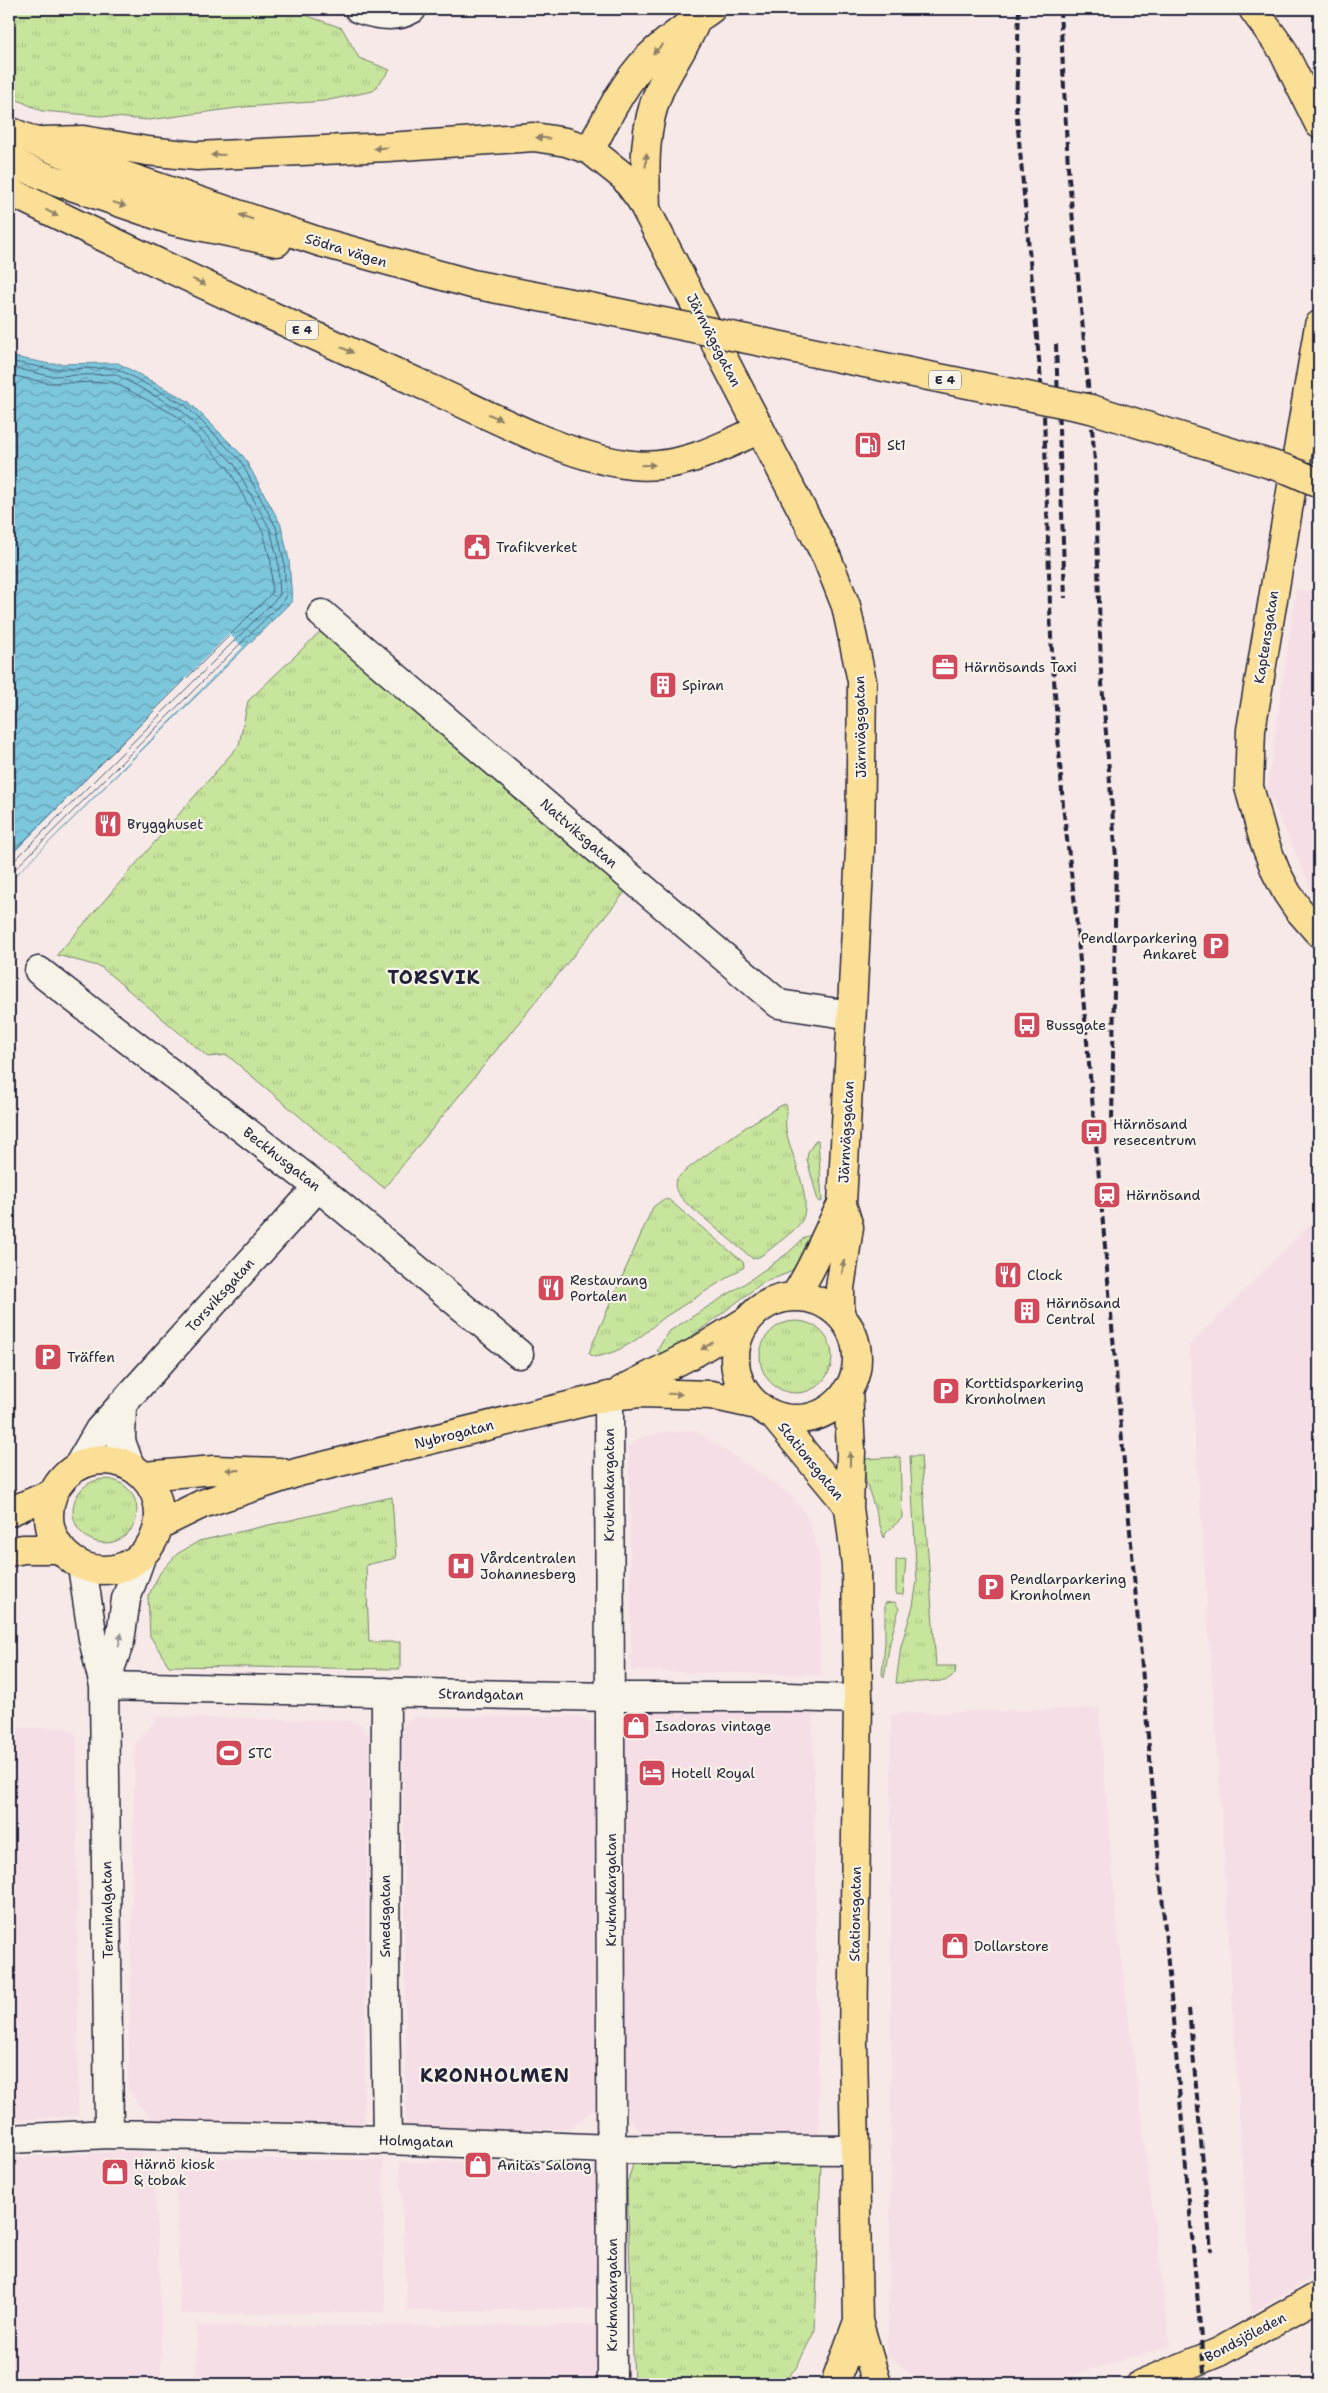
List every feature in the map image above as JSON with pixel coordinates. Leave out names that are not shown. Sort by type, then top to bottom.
[{"type":"main road","points":[[1253,9],[1282,49],[1319,124]]},
{"type":"main road","name":"Järnvägsgatan","points":[[704,14],[663,44],[633,76],[620,92],[590,150],[624,177],[646,209],[827,558],[846,606],[862,681],[860,850],[842,1204],[849,1227],[840,1288],[840,1315]]},
{"type":"main road","name":"Järnvägsgatan","points":[[646,209],[645,167],[652,111],[659,90],[704,14]]},
{"type":"main road","name":"E 4","points":[[20,136],[83,140],[148,151],[197,156],[340,150],[534,137],[566,142],[590,150]]},
{"type":"main road","name":"Södra vägen","points":[[20,136],[90,164],[320,242],[394,264]]},
{"type":"main road","name":"Södra vägen","points":[[9,161],[68,186],[174,221],[394,264]]},
{"type":"main road","name":"E 4","points":[[9,191],[280,320],[553,442],[600,460],[634,465],[683,461],[710,452],[760,429]]},
{"type":"main road","name":"E 4","points":[[394,264],[472,284],[1091,409],[1288,470],[1319,483]]},
{"type":"main road","name":"Kaptensgatan","points":[[1319,325],[1251,730],[1249,786],[1264,841],[1276,872],[1298,909],[1319,933]]},
{"type":"main road","name":"Järnvägsgatan","points":[[794,1297],[810,1274],[828,1229],[842,1204]]},
{"type":"main road","points":[[794,1297],[809,1298],[824,1304],[840,1315],[851,1332],[857,1351],[856,1371],[848,1389],[838,1403],[823,1413],[798,1418],[765,1410],[744,1391],[737,1374],[735,1355],[739,1336],[748,1320],[761,1308],[777,1300],[794,1297]]},
{"type":"main road","name":"Nybrogatan","points":[[609,1396],[696,1352],[748,1320]]},
{"type":"main road","name":"Stationsgatan","points":[[848,1389],[850,1452],[848,1507],[856,1565],[858,1699],[854,2150],[858,2321],[877,2384]]},
{"type":"main road","name":"Nybrogatan","points":[[159,1525],[202,1504],[299,1472],[609,1396],[640,1394],[711,1395],[765,1410]]},
{"type":"main road","name":"Stationsgatan","points":[[765,1410],[848,1507]]},
{"type":"main road","points":[[95,1460],[113,1460],[137,1471],[154,1491],[159,1507],[159,1525],[152,1543],[140,1557],[128,1566],[113,1570],[97,1570],[82,1566],[70,1559],[60,1549],[51,1532],[48,1512],[53,1493],[63,1477],[78,1466],[95,1460]]},
{"type":"main road","name":"Nybrogatan","points":[[137,1471],[299,1472]]},
{"type":"main road","points":[[9,1512],[53,1493]]},
{"type":"main road","points":[[9,1552],[23,1549],[60,1549]]},
{"type":"main road","name":"Bondsjöleden","points":[[1140,2384],[1219,2352],[1319,2296]]},
{"type":"main road","name":"Stationsgatan","points":[[835,2384],[858,2321]]},
{"type":"street","points":[[359,9],[372,13],[398,16],[412,9]]},
{"type":"street","name":"Nattviksgatan","points":[[322,614],[779,1004],[852,1015]]},
{"type":"street","name":"Beckhusgatan","points":[[39,970],[318,1187],[519,1354]]},
{"type":"street","name":"Torsviksgatan","points":[[78,1466],[99,1430],[318,1187]]},
{"type":"street","name":"Krukmakargatan","points":[[609,1396],[612,2384]]},
{"type":"street","points":[[122,1404],[121,1441],[137,1471]]},
{"type":"street","name":"Terminalgatan","points":[[104,1686],[120,1641],[126,1599],[140,1557]]},
{"type":"street","name":"Terminalgatan","points":[[82,1566],[93,1639],[104,1686],[109,2134]]},
{"type":"street","name":"Strandgatan","points":[[104,1686],[610,1697],[858,1699]]},
{"type":"street","name":"Smedsgatan","points":[[386,1692],[385,2003],[387,2140]]},
{"type":"street","name":"Holmgatan","points":[[9,2139],[109,2134],[387,2140],[611,2149],[854,2150]]},
{"type":"shaded area","points":[[1296,589],[1319,592],[1319,898],[1312,890],[1267,790]]},
{"type":"shaded area","points":[[1319,1215],[1319,2273],[1251,2314],[1222,1823],[1189,1346]]},
{"type":"shaded area","points":[[695,1430],[790,1494],[809,1519],[819,1557],[821,1675],[631,1671],[629,1447],[640,1438],[660,1433]]},
{"type":"shaded area","points":[[640,1705],[813,1710],[819,2137],[642,2134],[627,2115],[622,1722]]},
{"type":"shaded area","points":[[1099,1708],[1116,1915],[1170,2346],[1043,2384],[923,2384],[887,2354],[891,2169],[891,1714]]},
{"type":"shaded area","points":[[580,1716],[595,1724],[594,2109],[570,2129],[406,2129],[403,1723],[417,1717]]},
{"type":"shaded area","points":[[159,1717],[356,1721],[369,1735],[364,2123],[151,2120],[128,2090],[135,1744]]},
{"type":"shaded area","points":[[9,1728],[67,1728],[77,1736],[78,2116],[9,2120]]},
{"type":"shaded area","points":[[139,2151],[154,2169],[161,2310],[161,2384],[9,2384],[9,2158]]},
{"type":"shaded area","points":[[175,2158],[383,2160],[385,2312],[180,2314]]},
{"type":"shaded area","points":[[400,2162],[598,2163],[595,2309],[407,2311]]},
{"type":"shaded area","points":[[597,2325],[597,2384],[196,2384],[197,2326]]},
{"type":"green space","points":[[9,9],[288,9],[342,28],[359,58],[390,70],[373,91],[324,101],[244,107],[149,120],[42,111],[9,96]]},
{"type":"green space","points":[[322,630],[626,891],[384,1188],[227,1055],[208,1057],[101,967],[57,955],[239,745],[248,701]]},
{"type":"green space","points":[[785,1104],[787,1106],[786,1129],[803,1189],[804,1213],[801,1222],[792,1232],[764,1254],[753,1259],[686,1203],[677,1192],[675,1182],[683,1173],[747,1126]]},
{"type":"green space","points":[[816,1140],[818,1140],[822,1202],[818,1201],[807,1159],[808,1152]]},
{"type":"green space","points":[[664,1199],[669,1200],[743,1262],[744,1267],[660,1320],[621,1349],[593,1357],[589,1353],[592,1345],[653,1207]]},
{"type":"green space","points":[[813,1234],[800,1263],[788,1273],[762,1283],[687,1340],[663,1354],[657,1351],[668,1332],[744,1284],[788,1253],[805,1237]]},
{"type":"green space","points":[[796,1321],[816,1327],[826,1337],[832,1357],[826,1377],[816,1387],[796,1393],[776,1387],[766,1377],[760,1357],[766,1337],[776,1327]]},
{"type":"green space","points":[[910,1456],[921,1456],[936,1666],[956,1666],[955,1674],[945,1681],[896,1683],[901,1646],[913,1606],[917,1581]]},
{"type":"green space","points":[[900,1457],[902,1518],[886,1533],[884,1538],[866,1481],[863,1459]]},
{"type":"green space","points":[[105,1479],[123,1485],[131,1493],[137,1511],[131,1529],[123,1537],[105,1543],[87,1537],[79,1529],[73,1511],[79,1493],[87,1485]]},
{"type":"green space","points":[[392,1497],[396,1558],[366,1565],[369,1642],[400,1642],[400,1669],[169,1666],[150,1636],[148,1596],[160,1573],[177,1554],[199,1541]]},
{"type":"green space","points":[[906,1559],[903,1595],[896,1594],[896,1560]]},
{"type":"green space","points":[[895,1602],[899,1609],[890,1642],[884,1677],[882,1675],[885,1642],[885,1603]]},
{"type":"green space","points":[[821,2163],[815,2330],[796,2368],[781,2384],[634,2384],[627,2184],[633,2164]]},
{"type":"water","points":[[9,356],[50,364],[118,363],[188,401],[244,457],[281,525],[289,560],[292,601],[9,882]]},
{"type":"pier","points":[[229,634],[243,647],[9,882],[9,858]]},
{"type":"railway","points":[[1019,9],[1016,107],[1044,414],[1051,637],[1063,806],[1075,905],[1205,2384]]},
{"type":"railway","points":[[1060,9],[1068,167],[1095,461],[1101,671],[1116,858],[1112,1123]]},
{"type":"railway","points":[[1056,344],[1065,598]]},
{"type":"railway","points":[[1189,2009],[1211,2251]]},
{"type":"place","name":"St1","points":[[868,445]]},
{"type":"place","name":"Trafikverket","points":[[477,547]]},
{"type":"place","name":"Härnösands Taxi","points":[[945,667]]},
{"type":"place","name":"Spiran","points":[[663,685]]},
{"type":"place","name":"Brygghuset","points":[[108,824]]},
{"type":"place","name":"Pendlarparkering Ankaret","points":[[1216,946]]},
{"type":"place","name":"Bussgate","points":[[1027,1025]]},
{"type":"place","name":"Härnösand resecentrum","points":[[1094,1132]]},
{"type":"place","name":"Härnösand","points":[[1107,1195]]},
{"type":"place","name":"Clock","points":[[1008,1275]]},
{"type":"place","name":"Restaurang Portalen","points":[[551,1288]]},
{"type":"place","name":"Härnösand Central","points":[[1027,1311]]},
{"type":"place","name":"Träffen","points":[[48,1357]]},
{"type":"place","name":"Korttidsparkering Kronholmen","points":[[946,1391]]},
{"type":"place","name":"Vårdcentralen Johannesberg","points":[[461,1566]]},
{"type":"place","name":"Pendlarparkering Kronholmen","points":[[991,1587]]},
{"type":"place","name":"Isadoras vintage","points":[[636,1726]]},
{"type":"place","name":"STC","points":[[229,1753]]},
{"type":"place","name":"Hotell Royal","points":[[652,1773]]},
{"type":"place","name":"Dollarstore","points":[[955,1946]]},
{"type":"place","name":"Anitas Salong","points":[[478,2165]]},
{"type":"place","name":"Härnö kiosk & tobak","points":[[115,2172]]},
{"type":"district","name":"TORSVIK","points":[[434,977]]},
{"type":"district","name":"KRONHOLMEN","points":[[495,2075]]}]
